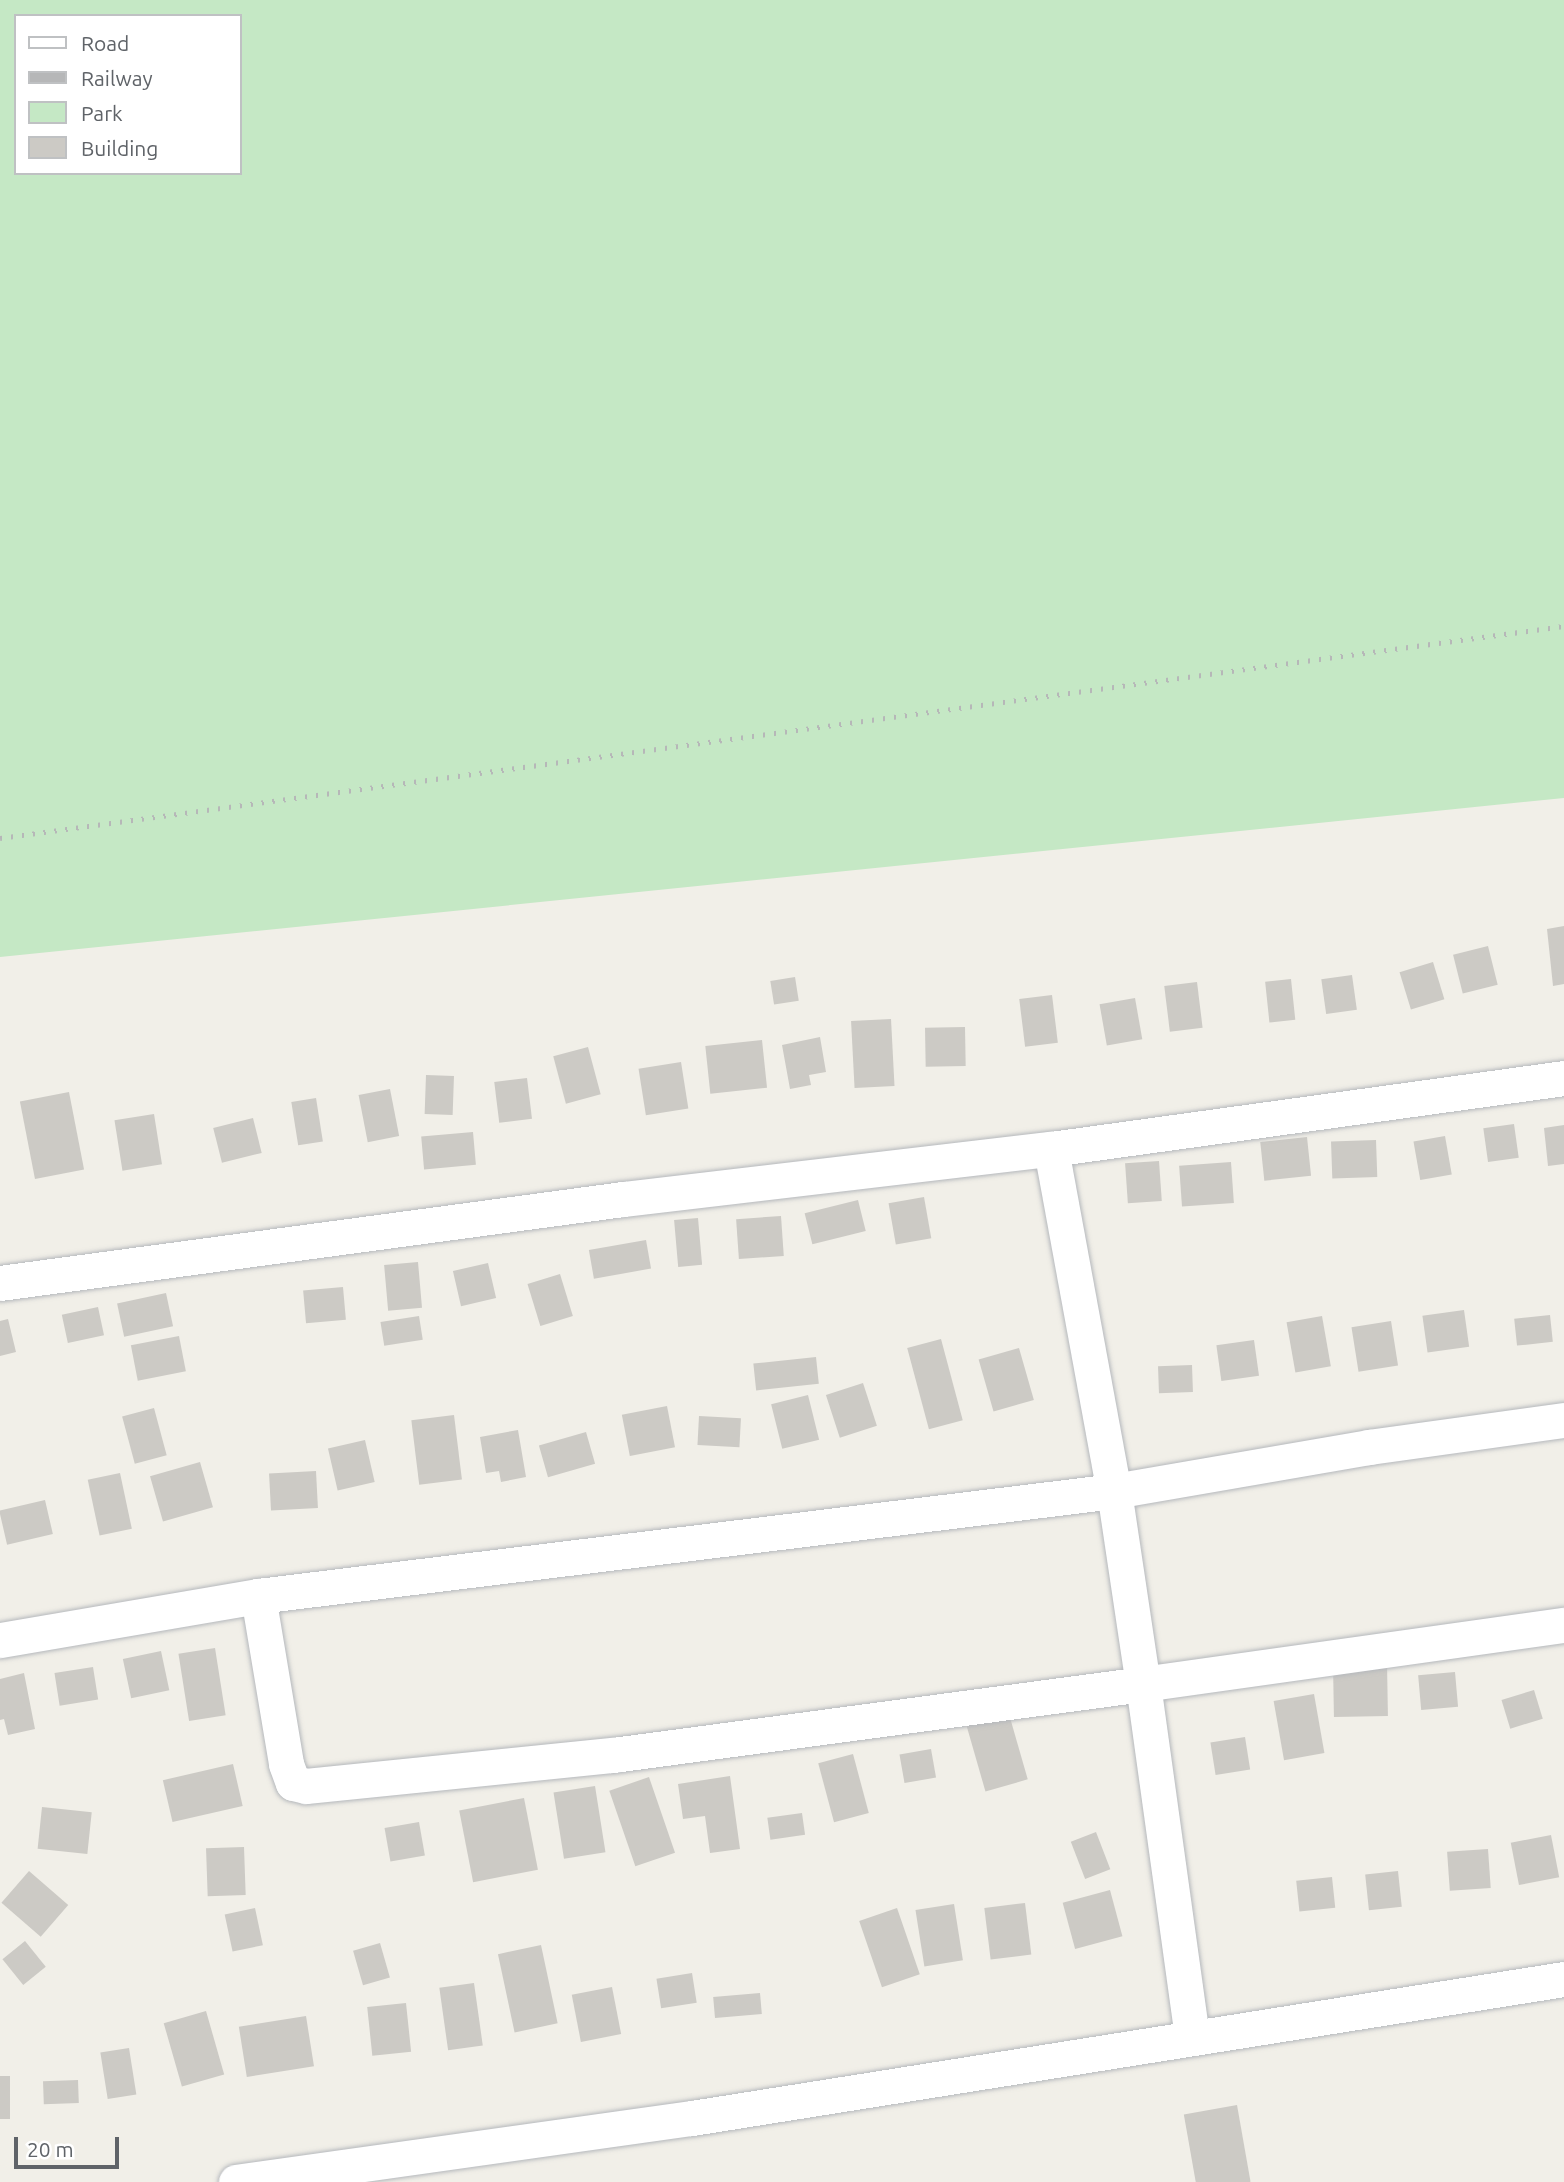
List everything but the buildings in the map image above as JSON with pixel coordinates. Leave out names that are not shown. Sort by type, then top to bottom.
[{"type":"street","points":[[0,1283],[610,1200],[1051,1149],[1564,1078]]},
{"type":"street","points":[[1051,1149],[1114,1491],[1192,2036]]},
{"type":"street","points":[[0,1640],[258,1596],[1114,1491],[1369,1447],[1564,1420]]},
{"type":"street","points":[[258,1596],[285,1764],[293,1783],[306,1786],[613,1755],[1564,1625]]},
{"type":"street","points":[[236,2182],[692,2118],[1192,2036],[1564,1979]]},
{"type":"green space","points":[[0,0],[1564,0],[1564,798],[0,957]]},
{"type":"railway","points":[[0,838],[1564,626]]}]
